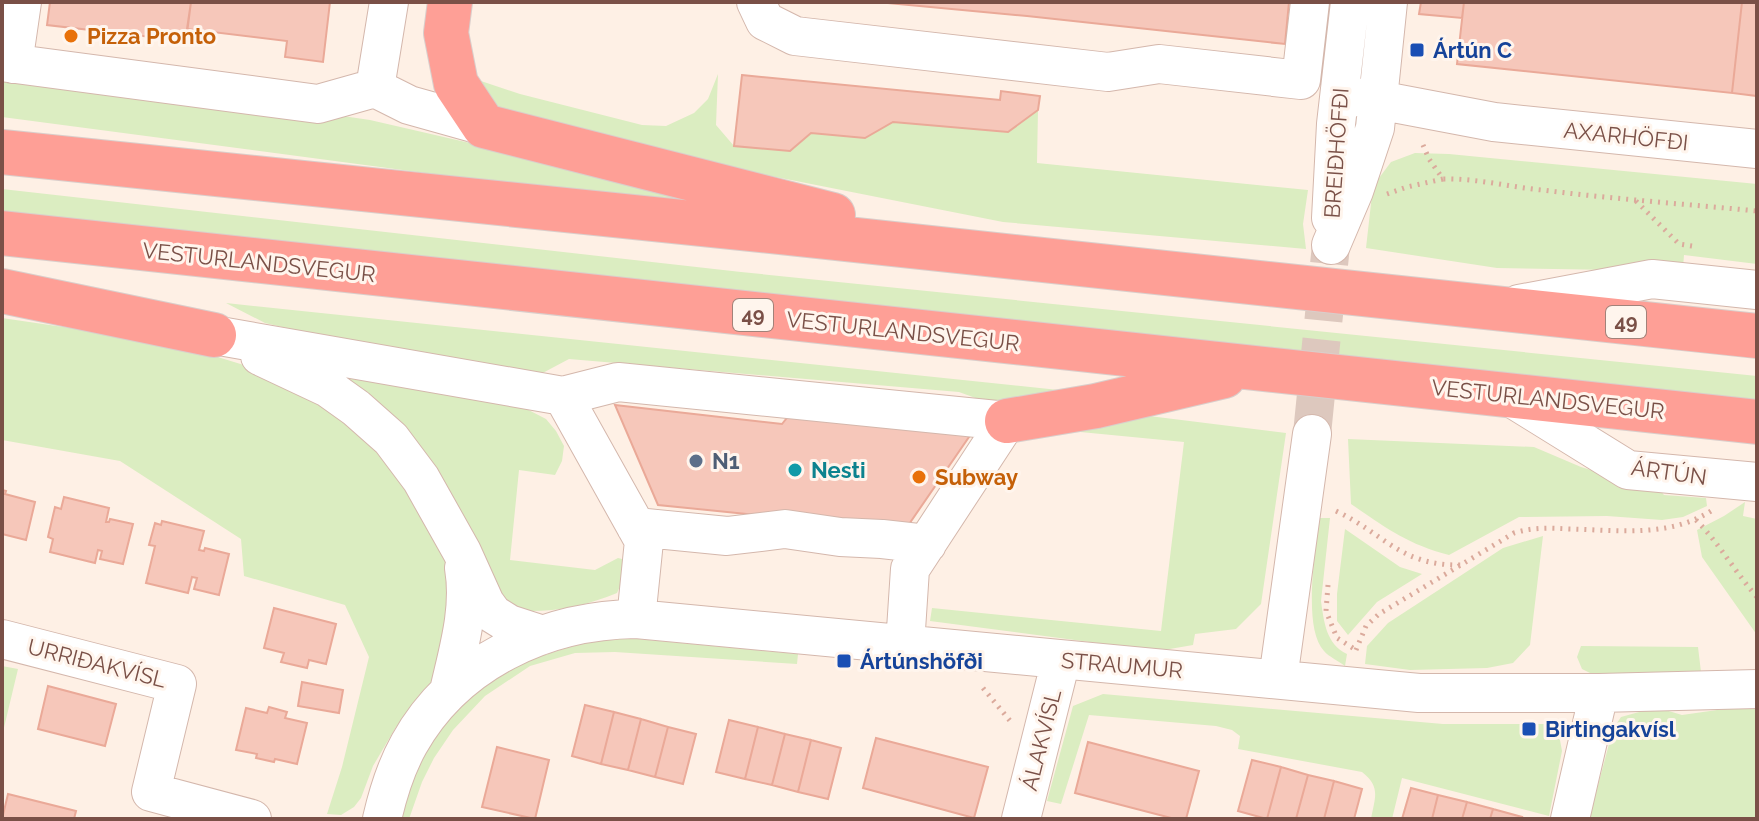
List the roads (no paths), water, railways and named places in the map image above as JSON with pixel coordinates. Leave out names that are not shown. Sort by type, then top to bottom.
[{"type":"highway","points":[[450,2],[446,33],[456,84],[484,126],[986,254]]},
{"type":"highway","name":"49","points":[[2,152],[1757,336]]},
{"type":"highway","name":"VESTURLANDSVEGUR","points":[[2,233],[1757,422]]},
{"type":"highway","points":[[2,291],[214,335]]},
{"type":"highway","points":[[1007,421],[1096,406],[1256,369]]},
{"type":"street","points":[[22,2],[7,63],[318,104],[375,88],[409,105],[484,126]]},
{"type":"street","points":[[375,88],[389,2]]},
{"type":"street","points":[[756,2],[765,21],[795,36],[1108,72],[1159,64],[1301,80],[1310,2]]},
{"type":"street","name":"BREIÐHÖFÐI","points":[[1350,2],[1338,110],[1331,245],[1354,191],[1376,114],[1388,2]]},
{"type":"street","points":[[1376,114],[1397,54],[1403,2]]},
{"type":"street","name":"AXARHÖFÐI","points":[[1338,110],[1494,122],[1757,149]]},
{"type":"street","points":[[1495,308],[1652,279],[1757,290]]},
{"type":"street","points":[[214,335],[563,396],[618,382],[1007,421],[918,557],[905,645]]},
{"type":"street","points":[[214,335],[328,388],[391,439],[421,479],[493,614],[509,624],[543,635]]},
{"type":"street","name":"ÁRTÚN","points":[[1504,394],[1628,470],[1757,482]]},
{"type":"street","points":[[563,396],[640,534],[636,619]]},
{"type":"street","points":[[1278,679],[1312,434]]},
{"type":"street","points":[[640,534],[918,557]]},
{"type":"street","points":[[449,691],[465,610],[467,584],[462,552]]},
{"type":"street","name":"STRAUMUR","points":[[382,819],[394,776],[409,744],[449,691],[494,657],[543,635],[588,622],[636,619],[1419,693],[1757,689]]},
{"type":"street","name":"URRIÐAKVÍSL","points":[[2,639],[177,684],[148,806],[252,819]]},
{"type":"street","name":"ÁLAKVÍSL","points":[[1021,819],[1061,660]]},
{"type":"street","points":[[1570,819],[1599,693]]},
{"type":"tunnel","points":[[1312,434],[1331,245]]},
{"type":"place","name":"Pizza Pronto","points":[[71,36]]},
{"type":"place","name":"Ártún C","points":[[1417,50]]},
{"type":"place","name":"N1","points":[[696,461]]},
{"type":"place","name":"Nesti","points":[[795,470]]},
{"type":"place","name":"Subway","points":[[919,477]]},
{"type":"place","name":"Ártúnshöfði","points":[[844,661]]},
{"type":"place","name":"Birtingakvísl","points":[[1529,729]]}]
